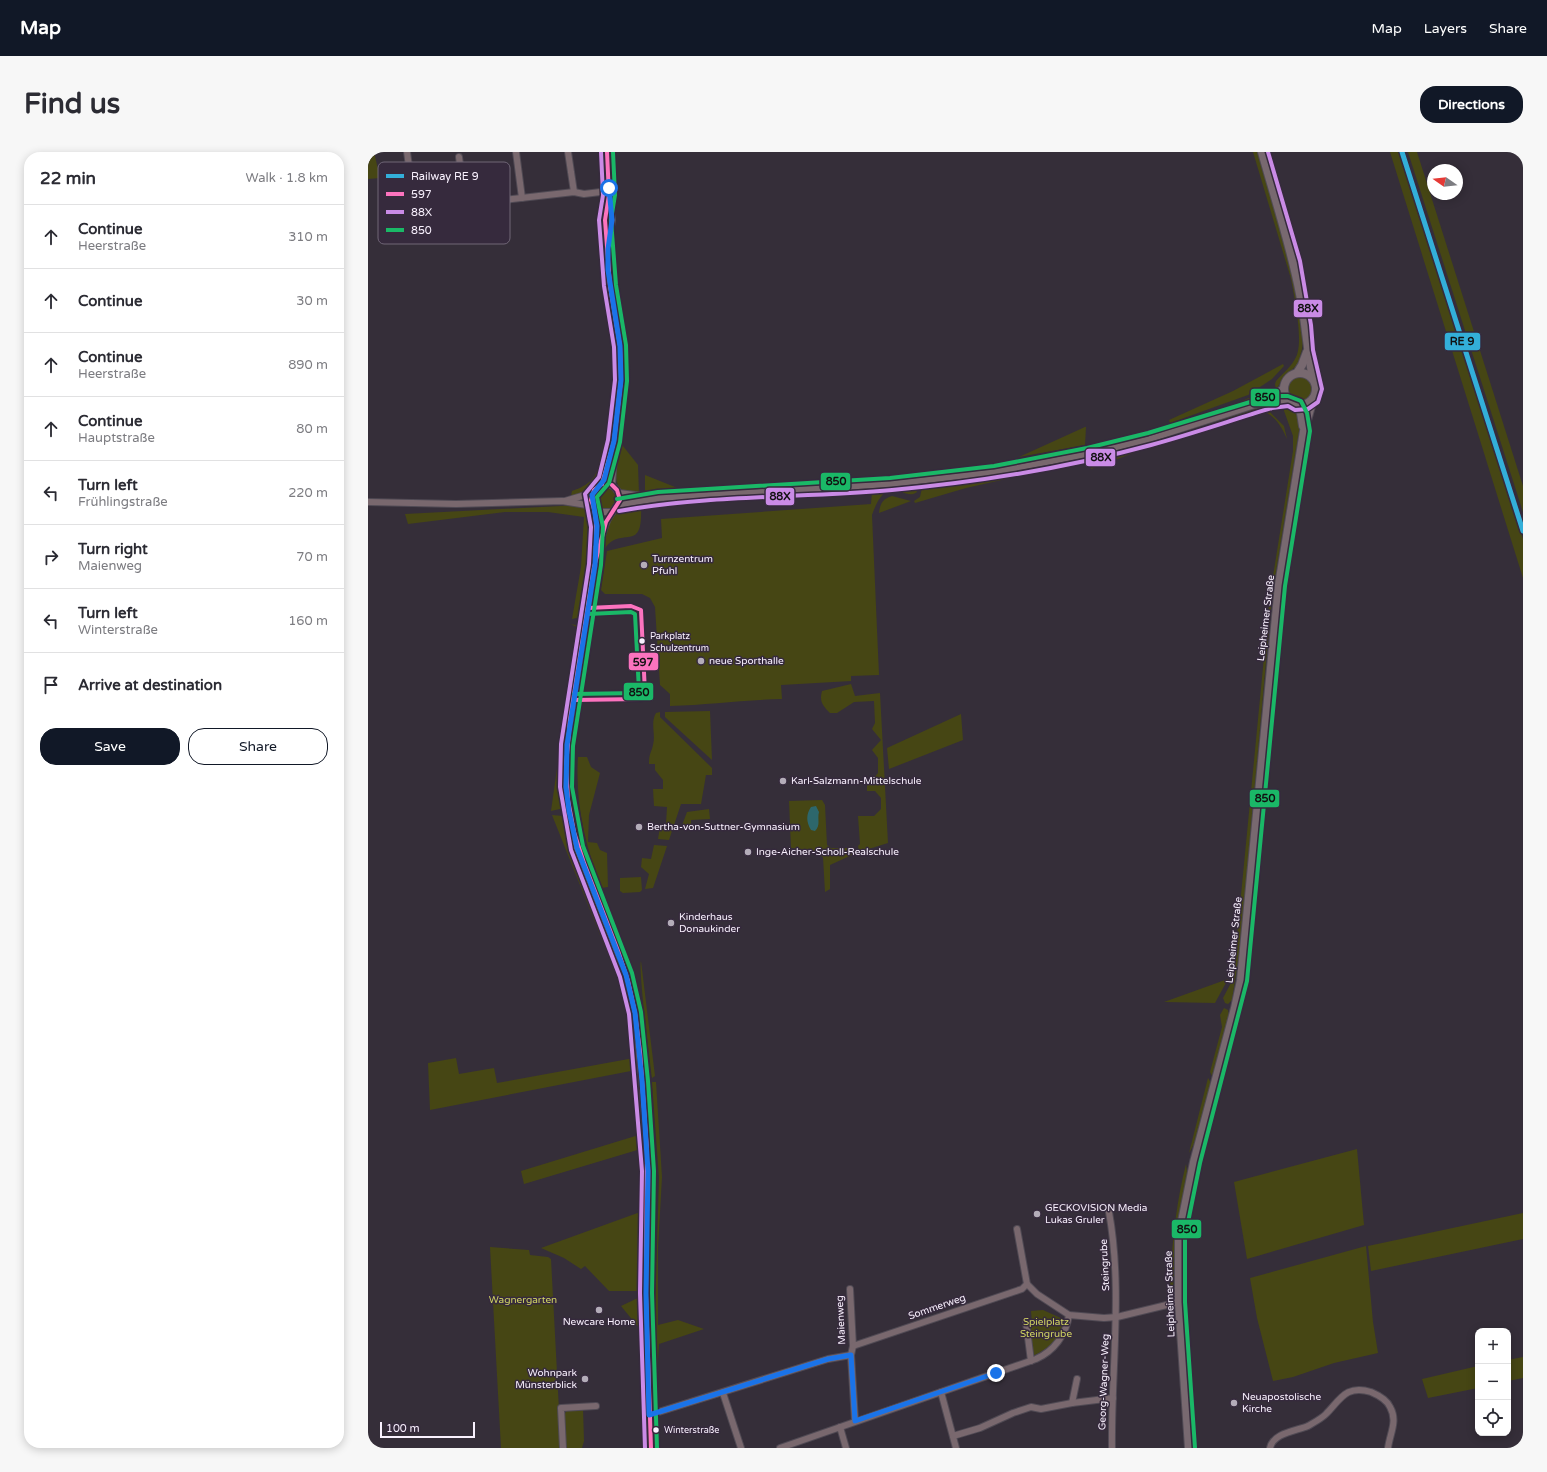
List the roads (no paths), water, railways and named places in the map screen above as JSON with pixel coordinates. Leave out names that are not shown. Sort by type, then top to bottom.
[{"type":"main road","points":[[1262,152],[1294,262],[1305,326],[1307,351],[1316,389],[1313,399],[1306,404],[1293,402],[1285,394],[1285,387],[1289,378],[1297,373],[1302,365],[1307,351]]},
{"type":"main road","points":[[1297,373],[1306,373],[1313,378]]},
{"type":"main road","name":"Leipheimer Straße","points":[[1189,1448],[1179,1302],[1179,1244],[1184,1206],[1198,1144],[1235,1008],[1241,980],[1278,592],[1304,431],[1313,399]]},
{"type":"main road","name":"Leipheimer Straße","points":[[1293,402],[1301,412],[1304,431]]},
{"type":"street","points":[[407,152],[408,162]]},
{"type":"street","points":[[516,152],[522,198]]},
{"type":"street","points":[[568,152],[574,192]]},
{"type":"street","points":[[607,152],[609,193],[605,220],[610,286],[621,364],[621,380],[614,441],[612,485]]},
{"type":"street","points":[[459,157],[460,162]]},
{"type":"street","points":[[510,199],[574,192],[584,194],[609,193]]},
{"type":"street","points":[[1255,406],[1285,387]]},
{"type":"street","points":[[618,505],[658,498],[891,484],[995,472],[1150,439],[1255,406],[1293,402]]},
{"type":"street","points":[[602,484],[614,441]]},
{"type":"street","points":[[595,565],[597,526],[594,507],[591,500],[592,493],[597,487],[602,484],[612,485],[619,493],[658,498]]},
{"type":"street","points":[[562,501],[592,493]]},
{"type":"street","points":[[619,493],[618,505],[606,522],[595,565],[567,745],[566,787],[569,811],[577,848],[626,975],[635,1013],[642,1081],[648,1171],[647,1340],[651,1448]]},
{"type":"street","points":[[368,502],[456,504],[562,501],[594,507],[604,513],[612,512]]},
{"type":"street","name":"Steingrube","points":[[1109,1212],[1114,1240],[1116,1317]]},
{"type":"street","points":[[1017,1229],[1027,1284],[1037,1294],[1069,1315],[1104,1318],[1116,1317],[1179,1302]]},
{"type":"street","name":"Sommerweg","points":[[853,1346],[1022,1289],[1027,1284]]},
{"type":"street","name":"Maienweg","points":[[850,1289],[853,1346],[851,1355],[855,1421]]},
{"type":"street","points":[[780,1448],[1031,1361],[1049,1353],[1062,1337],[1068,1324],[1069,1315]]},
{"type":"street","name":"Georg-Wagner-Weg","points":[[1112,1448],[1116,1317]]},
{"type":"street","points":[[1026,1322],[1031,1361]]},
{"type":"street","points":[[649,1415],[828,1359],[851,1355]]},
{"type":"street","points":[[1072,1402],[1077,1379]]},
{"type":"street","points":[[1270,1448],[1278,1437],[1308,1426],[1325,1415],[1337,1400],[1348,1393],[1364,1390],[1377,1394],[1390,1406],[1395,1421],[1388,1448]]},
{"type":"street","points":[[941,1392],[956,1448]]},
{"type":"street","points":[[723,1393],[741,1448]]},
{"type":"street","points":[[953,1436],[980,1428],[1013,1413],[1031,1407],[1041,1409],[1072,1402],[1113,1398]]},
{"type":"street","points":[[563,1448],[561,1408],[596,1406]]},
{"type":"street","points":[[840,1427],[846,1448]]},
{"type":"water","points":[[816,806],[819,812],[817,829],[815,831],[811,830],[807,818],[811,807]]},
{"type":"place","name":"Turnzentrum Pfuhl","points":[[644,565]]},
{"type":"place","name":"Parkplatz Schulzentrum","points":[[642,641]]},
{"type":"place","name":"neue Sporthalle","points":[[701,661]]},
{"type":"place","name":"Karl-Salzmann-Mittelschule","points":[[783,781]]},
{"type":"place","name":"Bertha-von-Suttner-Gymnasium","points":[[639,827]]},
{"type":"place","name":"Inge-Aicher-Scholl-Realschule","points":[[748,852]]},
{"type":"place","name":"Kinderhaus Donaukinder","points":[[671,923]]},
{"type":"place","name":"GECKOVISION Media Lukas Gruler","points":[[1037,1214]]},
{"type":"place","name":"Newcare Home","points":[[599,1310]]},
{"type":"place","name":"Wohnpark Münsterblick","points":[[585,1379]]},
{"type":"place","name":"Neuapostolische Kirche","points":[[1234,1403]]},
{"type":"place","name":"Winterstraße","points":[[656,1430]]},
{"type":"park label","name":"Wagnergarten","points":[[523,1300]]},
{"type":"park label","name":"Spielplatz Steingrube","points":[[1046,1328]]}]
